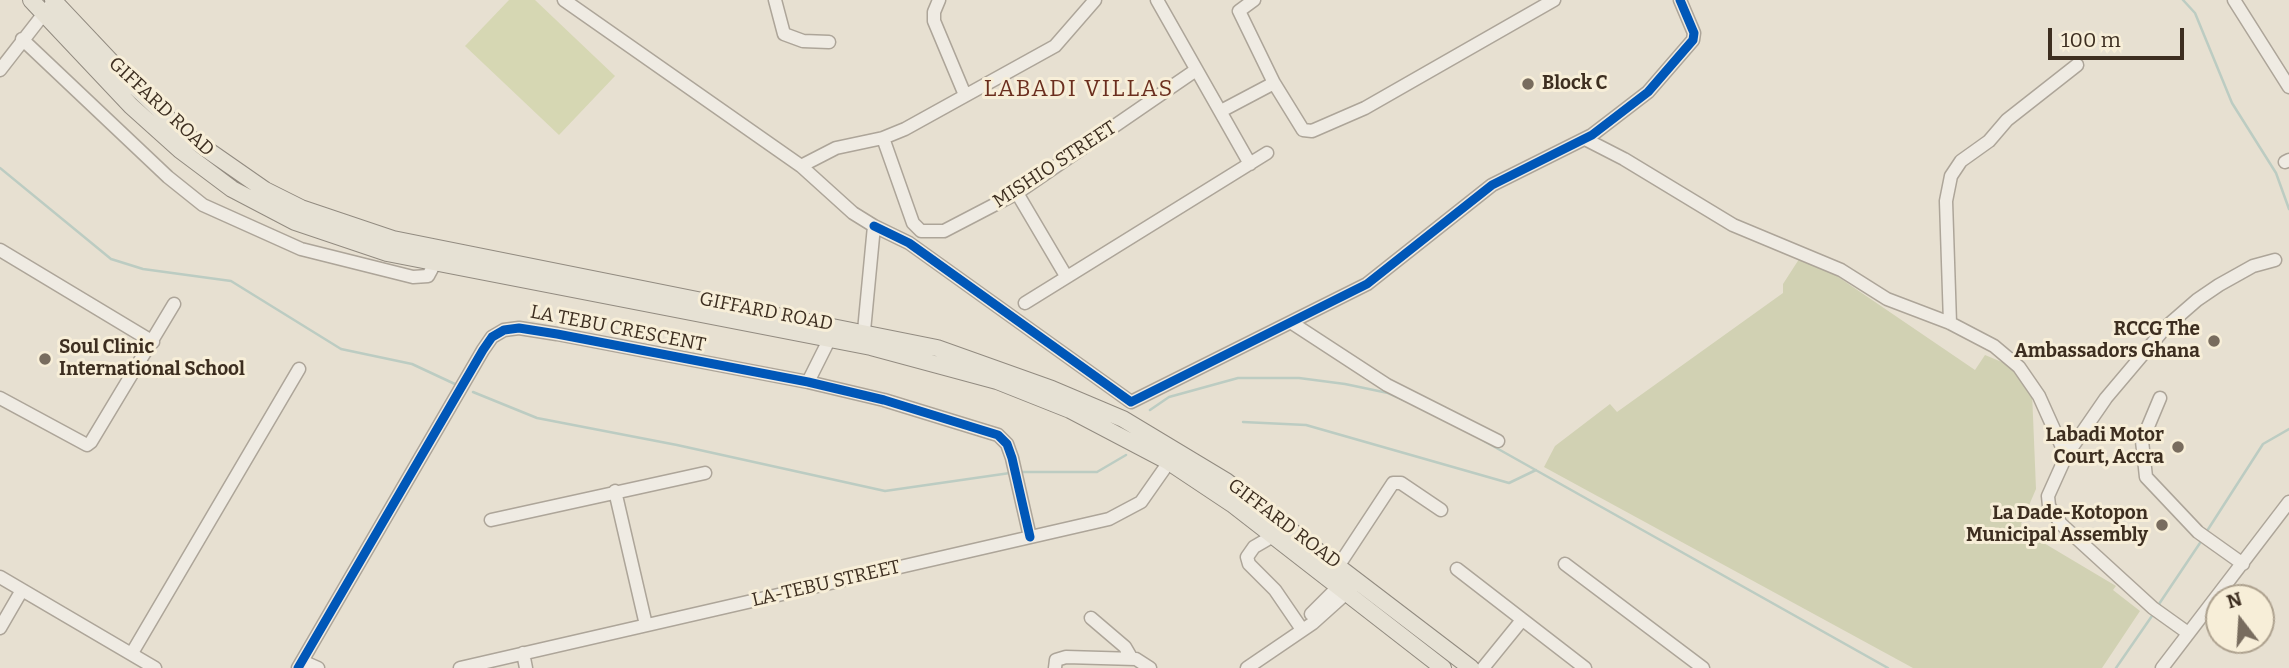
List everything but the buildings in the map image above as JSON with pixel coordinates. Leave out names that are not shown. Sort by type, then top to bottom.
[{"type":"main road","name":"GIFFARD ROAD","points":[[31,0],[50,5],[135,88],[204,149],[265,190],[332,221],[393,239],[864,331],[937,348],[1005,370],[1123,419],[1226,481],[1347,580],[1443,668]]},
{"type":"main road","name":"GIFFARD ROAD","points":[[50,5],[131,106],[180,150],[232,189],[295,222],[387,253],[830,338],[926,360],[997,381],[1070,410],[1169,462],[1273,536],[1347,580],[1471,668]]},
{"type":"street","points":[[564,0],[801,166],[853,213],[909,243],[1126,401],[1139,399],[1292,323],[1384,273],[1492,186],[1585,139],[1648,92],[1693,40],[1694,33],[1680,0]]},
{"type":"street","points":[[775,0],[784,34],[803,41],[829,42]]},
{"type":"street","points":[[939,0],[934,21],[965,95]]},
{"type":"street","points":[[801,166],[836,148],[883,138],[1055,46],[1096,0]]},
{"type":"street","points":[[1157,0],[1251,164]]},
{"type":"street","points":[[1254,0],[1239,11],[1273,83],[1303,130],[1312,131],[1365,108],[1554,0]]},
{"type":"street","points":[[2234,0],[2289,87]]},
{"type":"street","points":[[0,70],[50,5]]},
{"type":"street","points":[[22,39],[168,177],[203,205],[301,249],[413,277],[428,276],[435,263]]},
{"type":"street","points":[[1950,323],[1945,235],[1946,201],[1951,176],[1961,161],[1989,141],[2007,120],[2077,65]]},
{"type":"street","name":"MISHIO STREET","points":[[883,138],[913,223],[921,231],[944,231],[1017,193],[1196,70]]},
{"type":"street","points":[[1221,111],[1273,83]]},
{"type":"street","points":[[1585,139],[1624,159],[1732,225],[1791,246],[1841,270],[1888,299],[1950,323],[1994,346],[2020,367],[2039,396],[2066,456]]},
{"type":"street","points":[[1025,303],[1268,153]]},
{"type":"street","points":[[1017,193],[1066,276]]},
{"type":"street","points":[[864,331],[874,226]]},
{"type":"street","points":[[0,250],[153,342]]},
{"type":"street","points":[[2188,633],[2156,610],[2061,524],[2049,506],[2048,496],[2066,456],[2106,398],[2166,327],[2219,285],[2253,266],[2275,260]]},
{"type":"street","points":[[0,398],[87,445],[174,304]]},
{"type":"street","points":[[1292,323],[1387,385],[1498,441]]},
{"type":"street","name":"LA TEBU CRESCENT","points":[[300,664],[483,350],[492,337],[505,330],[519,328],[557,334],[808,382],[884,400],[998,435],[1007,444],[1012,458],[1030,537]]},
{"type":"street","points":[[808,382],[830,338]]},
{"type":"street","points":[[132,653],[299,369]]},
{"type":"street","points":[[2160,398],[2142,441],[2146,477],[2198,532],[2243,564]]},
{"type":"street","points":[[1123,419],[1139,399]]},
{"type":"street","name":"LA-TEBU STREET","points":[[460,668],[1109,519],[1133,508],[1150,492],[1169,462]]},
{"type":"street","points":[[491,520],[705,473]]},
{"type":"street","points":[[1247,668],[1301,628],[1347,580],[1393,483],[1401,483],[1441,510]]},
{"type":"street","points":[[615,491],[646,625]]},
{"type":"street","points":[[2162,668],[2289,502]]},
{"type":"street","points":[[1273,536],[1254,547],[1247,557],[1250,565],[1275,590],[1301,628]]},
{"type":"street","points":[[1565,564],[1703,668]]},
{"type":"street","points":[[1457,569],[1585,668]]},
{"type":"street","points":[[0,577],[152,667]]},
{"type":"street","points":[[0,628],[22,590]]},
{"type":"street","points":[[1091,618],[1125,647],[1132,659]]},
{"type":"street","points":[[1483,668],[1522,620]]},
{"type":"street","points":[[523,653],[526,668]]},
{"type":"street","points":[[1055,668],[1056,660],[1066,657],[1132,659],[1150,668]]},
{"type":"street","points":[[300,664],[318,668]]},
{"type":"green space","points":[[509,0],[535,0],[615,76],[559,135],[465,46]]},
{"type":"green space","points":[[1803,253],[1975,370],[1985,355],[2016,368],[2032,392],[2036,489],[2021,524],[2027,533],[2116,586],[2113,590],[2140,611],[2102,668],[1913,668],[1544,467],[1555,446],[1610,404],[1617,412],[1783,293],[1783,284]]},
{"type":"waterway","points":[[2183,0],[2195,13],[2232,103],[2276,173],[2289,209]]},
{"type":"waterway","points":[[0,168],[111,259],[143,269],[231,281],[341,349],[412,364],[457,385]]},
{"type":"waterway","points":[[1150,410],[1169,397],[1238,378],[1299,378],[1345,384],[1388,393],[1406,401]]},
{"type":"waterway","points":[[473,392],[537,418],[677,445],[885,491],[1010,473]]},
{"type":"waterway","points":[[1243,422],[1306,425],[1509,483],[1536,470]]},
{"type":"waterway","points":[[2207,531],[2263,444],[2289,429]]},
{"type":"waterway","points":[[1484,441],[1888,668]]},
{"type":"waterway","points":[[1021,472],[1097,472],[1126,455]]},
{"type":"waterway","points":[[2157,607],[2202,540]]},
{"type":"waterway","points":[[2116,668],[2154,613]]},
{"type":"cycle path","points":[[874,226],[909,243],[1131,402],[1367,284],[1492,185],[1592,135],[1648,92],[1693,40],[1694,33],[1680,0]]},
{"type":"cycle path","points":[[298,668],[483,350],[492,337],[504,330],[519,328],[557,334],[808,382],[884,400],[998,435],[1007,444],[1012,458],[1030,537]]},
{"type":"place","name":"Block C","points":[[1528,84]]},
{"type":"place","name":"RCCG The Ambassadors Ghana","points":[[2214,341]]},
{"type":"place","name":"Soul Clinic International School","points":[[45,359]]},
{"type":"place","name":"Labadi Motor Court, Accra","points":[[2178,447]]},
{"type":"place","name":"La Dade-Kotopon Municipal Assembly","points":[[2162,525]]},
{"type":"district","name":"LABADI VILLAS","points":[[1079,90]]}]
